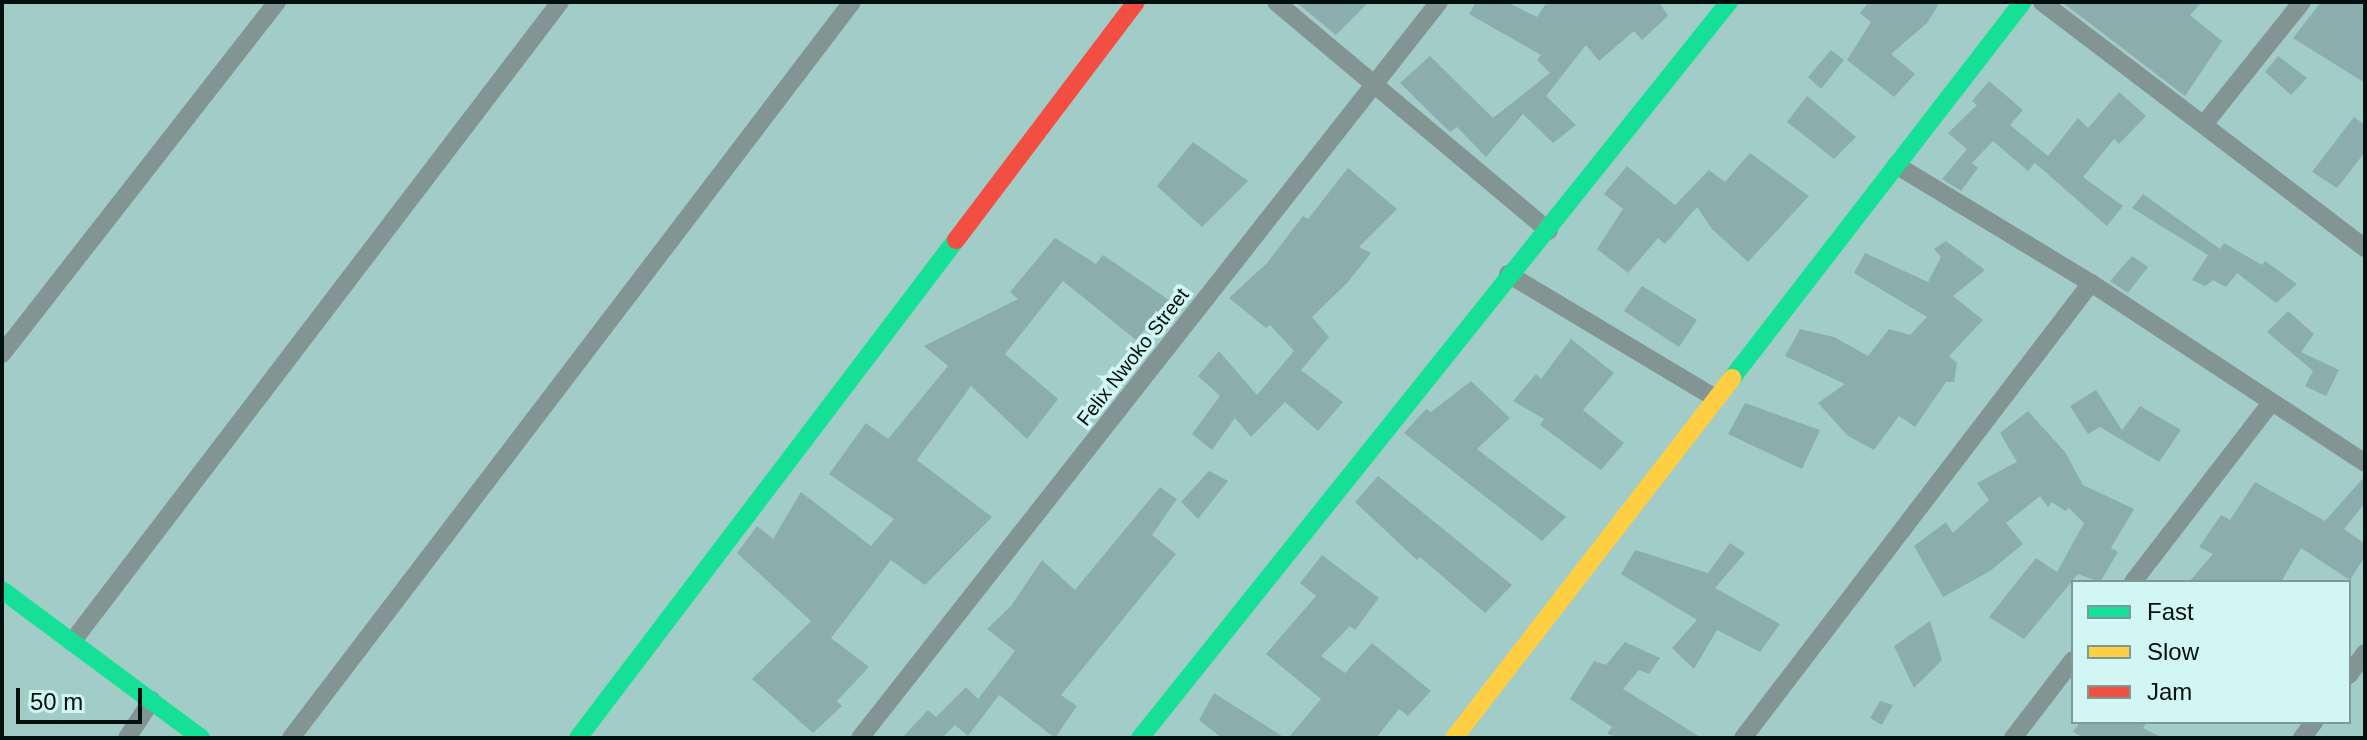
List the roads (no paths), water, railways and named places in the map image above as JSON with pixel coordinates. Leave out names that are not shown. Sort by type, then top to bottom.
[{"type":"street","points":[[2,354],[277,2]]},
{"type":"street","points":[[72,642],[560,2]]},
{"type":"street","points":[[291,738],[852,2]]},
{"type":"street","points":[[578,738],[1136,2]]},
{"type":"street","points":[[1276,2],[1549,231]]},
{"type":"street","name":"Felix Nwoko Street","points":[[860,738],[1439,2]]},
{"type":"street","points":[[1140,738],[1508,274],[1549,231],[1729,2]]},
{"type":"street","points":[[1454,738],[2023,2]]},
{"type":"street","points":[[2042,2],[2205,123],[2365,248]]},
{"type":"street","points":[[2205,123],[2302,2]]},
{"type":"street","points":[[1896,165],[2091,283],[2270,404],[2365,463]]},
{"type":"street","points":[[1508,274],[1715,398]]},
{"type":"street","points":[[1743,738],[2091,283]]},
{"type":"street","points":[[2135,580],[2270,404]]},
{"type":"street","points":[[2,590],[201,738]]},
{"type":"street","points":[[2351,672],[2365,653]]},
{"type":"street","points":[[2013,738],[2071,663]]},
{"type":"street","points":[[127,738],[152,700]]}]
